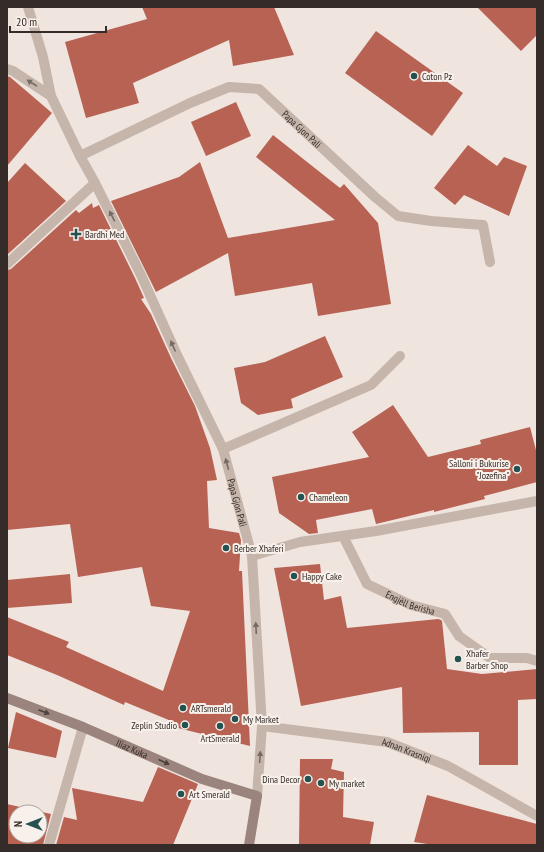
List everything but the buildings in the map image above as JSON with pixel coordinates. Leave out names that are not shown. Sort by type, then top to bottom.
[{"type":"street","name":"Papa Gjon Pali","points":[[28,7],[43,57],[51,96],[141,275],[222,449],[252,556]]},
{"type":"street","points":[[7,69],[51,96]]},
{"type":"street","name":"Papa Gjon Pali","points":[[80,156],[190,103],[230,87],[259,89],[375,197],[398,216],[431,221],[483,225],[490,262]]},
{"type":"street","points":[[7,264],[95,183]]},
{"type":"street","points":[[222,449],[371,385],[400,356]]},
{"type":"street","points":[[248,845],[257,796],[262,726],[252,556],[300,542],[376,531],[537,501]]},
{"type":"street","name":"Engjëll Berisha","points":[[343,536],[367,584],[411,605],[445,614],[459,636],[490,658],[527,658],[537,661]]},
{"type":"street","name":"Iliaz Kuka","points":[[7,698],[84,727],[202,779],[257,796]]},
{"type":"street","name":"Adnan Krasniqi","points":[[262,726],[387,742],[448,766],[537,816]]},
{"type":"street","points":[[49,845],[84,727]]},
{"type":"place","name":"Coton Pz","points":[[414,76]]},
{"type":"place","name":"Bardhi Med","points":[[76,234]]},
{"type":"place","name":"Salloni i Bukurise \"Jozefina\"","points":[[517,469]]},
{"type":"place","name":"Chameleon","points":[[301,497]]},
{"type":"place","name":"Berber Xhaferi","points":[[226,548]]},
{"type":"place","name":"Happy Cake","points":[[294,576]]},
{"type":"place","name":"Xhafer Barber Shop","points":[[458,659]]},
{"type":"place","name":"ARTsmerald","points":[[183,708]]},
{"type":"place","name":"My Market","points":[[235,719]]},
{"type":"place","name":"Zeplin Studio","points":[[185,725]]},
{"type":"place","name":"ArtSmerald","points":[[220,726]]},
{"type":"place","name":"Dina Decor","points":[[308,779]]},
{"type":"place","name":"My market","points":[[321,783]]},
{"type":"place","name":"Art Smerald","points":[[181,794]]}]
